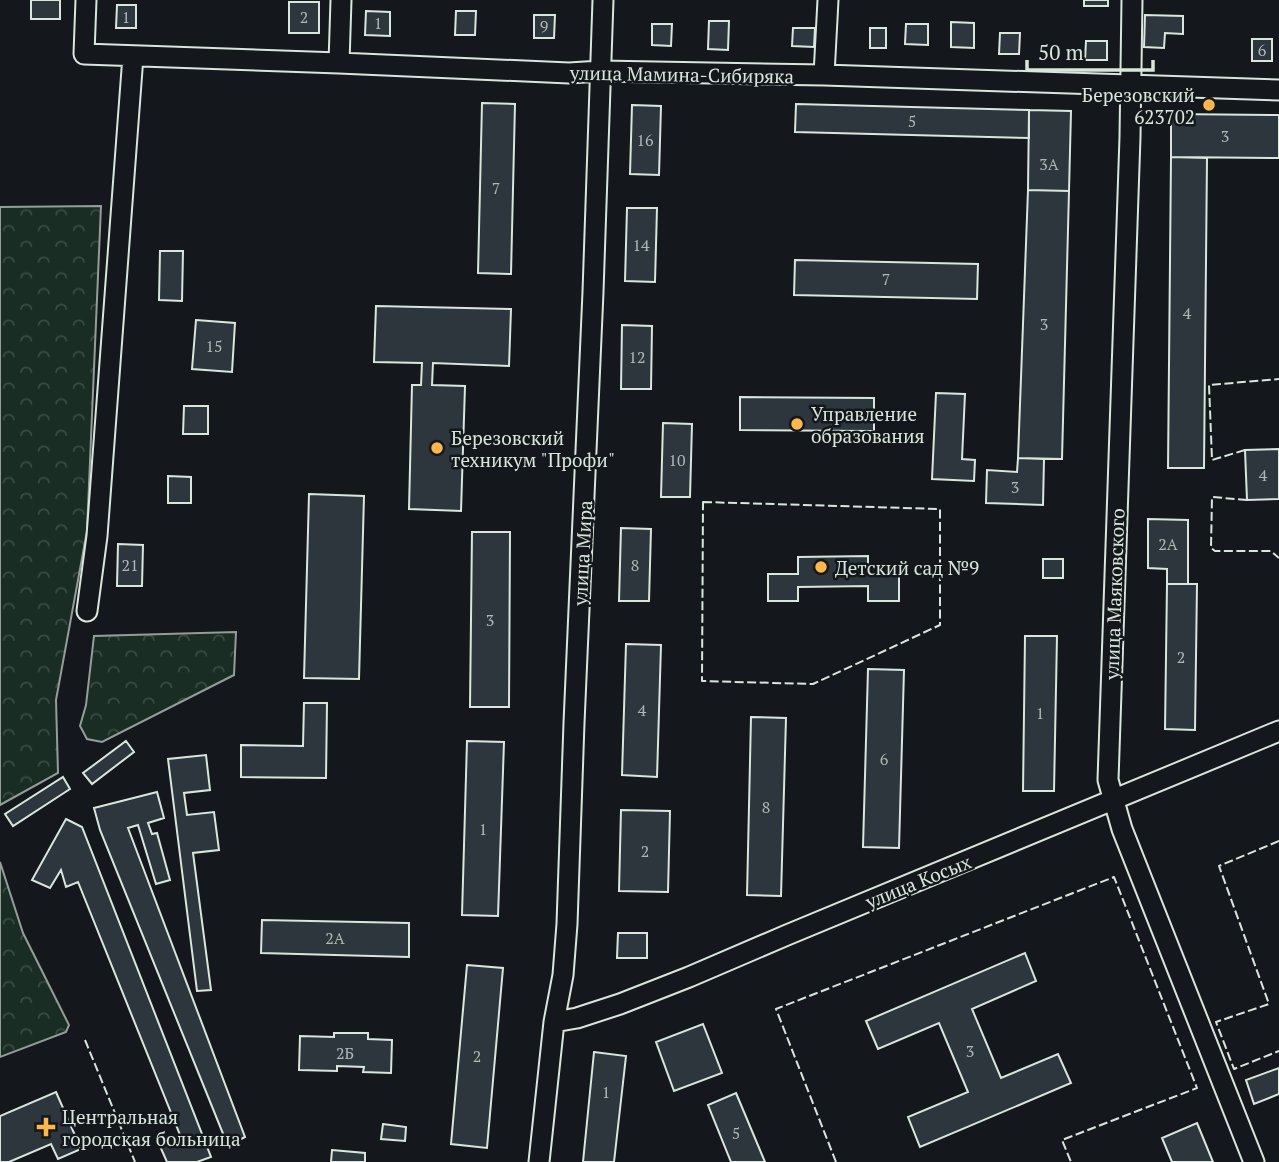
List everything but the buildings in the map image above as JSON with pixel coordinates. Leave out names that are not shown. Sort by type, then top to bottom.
[{"type":"street","name":"улица Мамина-Сибиряка","points":[[86,0],[84,54],[569,73],[601,71],[824,75],[1279,90]]},
{"type":"street","points":[[339,63],[341,0]]},
{"type":"street","name":"улица Мира","points":[[539,1162],[567,924],[603,0]]},
{"type":"street","points":[[824,75],[828,0]]},
{"type":"street","name":"улица Маяковского","points":[[1132,0],[1108,780],[1122,829],[1254,1162]]},
{"type":"street","points":[[87,611],[97,536],[133,56]]},
{"type":"street","name":"улица Косых","points":[[554,1021],[577,1018],[679,981],[1279,732]]},
{"type":"green space","points":[[101,206],[87,531],[56,700],[58,773],[0,805],[0,207]]},
{"type":"green space","points":[[236,632],[234,675],[102,742],[87,739],[80,726],[86,705],[94,636]]},
{"type":"green space","points":[[0,862],[23,933],[69,1025],[66,1032],[0,1057]]},
{"type":"fence","points":[[1245,450],[1212,460],[1209,385],[1279,379]]},
{"type":"fence","points":[[1247,500],[1212,497],[1211,548],[1215,551],[1271,551],[1279,558]]},
{"type":"fence","points":[[703,502],[940,509],[940,625],[813,684],[702,681],[703,502]]},
{"type":"fence","points":[[1279,841],[1219,866],[1269,1004],[1216,1022],[1234,1069],[1279,1051]]},
{"type":"fence","points":[[836,1162],[776,1009],[1114,877],[1197,1088],[1062,1140],[1071,1162]]},
{"type":"fence","points":[[85,1040],[135,1162]]},
{"type":"place","name":"Березовский 623702","points":[[1209,105]]},
{"type":"place","name":"Управление образования","points":[[797,424]]},
{"type":"place","name":"Березовский техникум \"Профи\"","points":[[437,448]]},
{"type":"place","name":"Детский сад №9","points":[[821,567]]},
{"type":"place","name":"Центральная городская больница","points":[[46,1127]]}]
